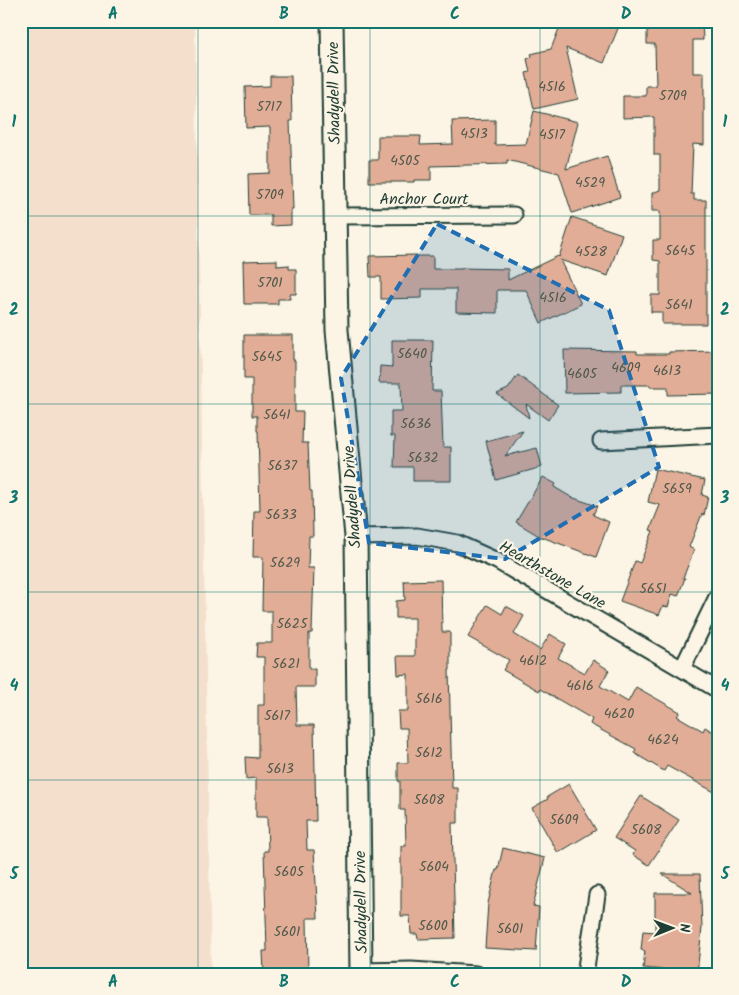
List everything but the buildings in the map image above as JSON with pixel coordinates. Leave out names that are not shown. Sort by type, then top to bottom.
[{"type":"street","name":"Shadydell Drive","points":[[332,21],[337,330],[356,536],[361,973]]},
{"type":"street","name":"Anchor Court","points":[[335,216],[514,215]]},
{"type":"street","points":[[600,441],[718,435]]},
{"type":"street","name":"Hearthstone Lane","points":[[356,536],[417,536],[457,544],[497,561],[718,690]]},
{"type":"street","points":[[682,669],[711,613],[718,595]]},
{"type":"street","points":[[585,974],[597,895]]},
{"type":"street","points":[[361,973],[411,970],[476,974]]},
{"type":"highlighted area","points":[[437,224],[609,310],[659,467],[505,559],[369,543],[341,378]]},
{"type":"shaded area","points":[[21,21],[195,21],[211,974],[21,974]]}]
